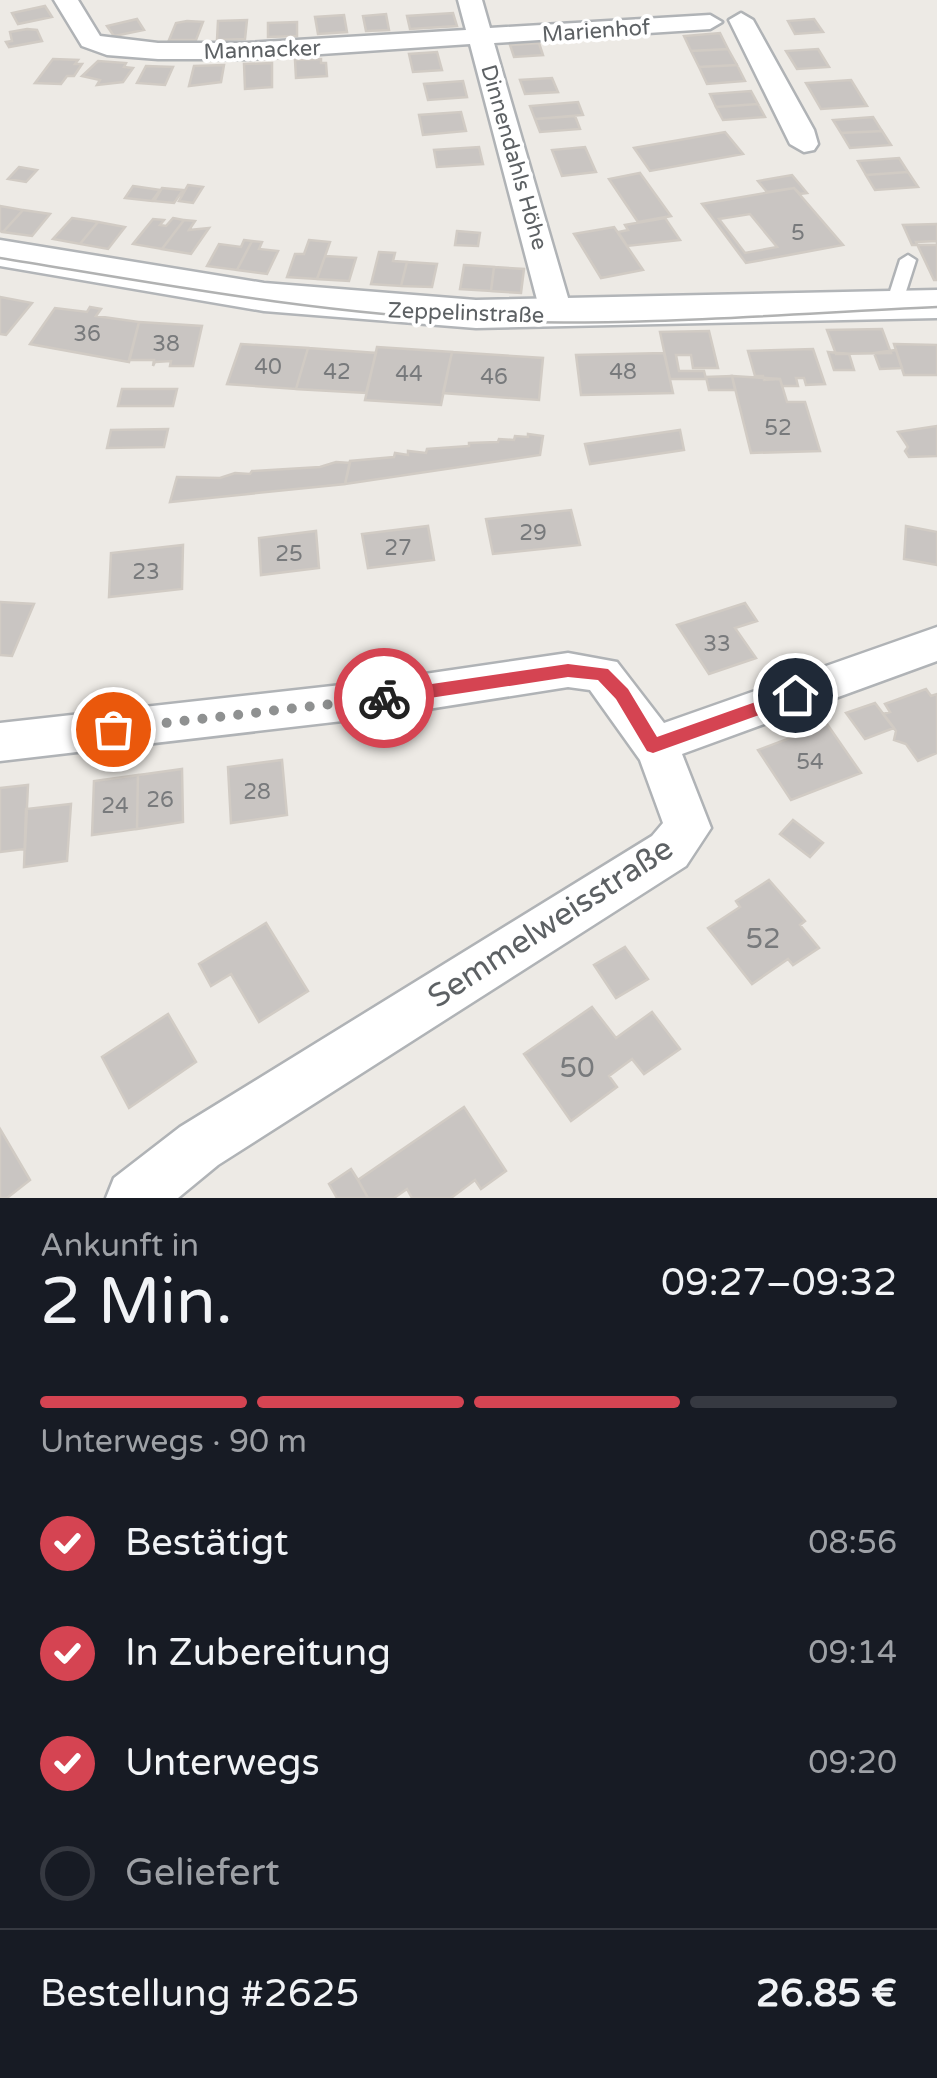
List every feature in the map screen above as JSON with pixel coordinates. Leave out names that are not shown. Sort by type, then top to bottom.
[{"type":"main road","name":"Zeppelinstraße","points":[[0,253],[264,297],[366,308],[557,315],[916,304]]},
{"type":"street","name":"Mannacker","points":[[66,0],[84,35],[107,47],[247,51],[482,37]]},
{"type":"street","name":"Dinnendahls Höhe","points":[[470,0],[557,315]]},
{"type":"street","name":"Marienhof","points":[[482,37],[704,11],[749,10]]},
{"type":"street","points":[[749,10],[804,144]]},
{"type":"street","points":[[0,742],[377,699],[568,670],[602,674],[622,694],[653,746],[937,644]]},
{"type":"street","name":"Semmelweisstraße","points":[[134,1198],[198,1146],[669,851],[688,828],[680,798],[653,746]]},
{"type":"lane","points":[[908,260],[916,304]]},
{"type":"building","points":[[45,6],[52,17],[18,24],[12,13]]},
{"type":"building","points":[[453,13],[457,26],[410,29],[407,16]]},
{"type":"building","points":[[386,14],[389,30],[366,31],[363,16]]},
{"type":"building","points":[[344,15],[347,32],[318,34],[315,17]]},
{"type":"building","points":[[137,19],[144,30],[114,36],[107,26]]},
{"type":"building","points":[[814,19],[823,32],[795,34],[788,21]]},
{"type":"building","points":[[247,20],[245,39],[217,40],[218,21]]},
{"type":"building","points":[[203,22],[196,40],[169,40],[176,23]]},
{"type":"building","points":[[297,22],[297,36],[268,37],[268,23]]},
{"type":"building","points":[[37,30],[42,41],[9,47],[6,42],[12,41],[10,32]]},
{"type":"building","points":[[720,33],[728,49],[691,51],[684,36]]},
{"type":"building","points":[[539,43],[543,55],[514,57],[510,45]]},
{"type":"building","points":[[728,49],[737,65],[699,67],[691,51]]},
{"type":"building","points":[[818,49],[829,67],[797,69],[786,51]]},
{"type":"building","points":[[437,52],[442,70],[413,72],[409,54]]},
{"type":"building","points":[[53,59],[78,60],[75,64],[82,64],[74,76],[67,76],[61,84],[35,83]]},
{"type":"building","points":[[321,59],[321,63],[326,63],[327,76],[296,78],[295,60]]},
{"type":"building","points":[[98,61],[126,63],[124,67],[133,68],[123,82],[97,85],[100,80],[82,76]]},
{"type":"building","points":[[272,63],[272,87],[245,89],[244,64]]},
{"type":"building","points":[[224,65],[221,82],[189,86],[194,66]]},
{"type":"building","points":[[737,65],[745,81],[707,84],[699,67]]},
{"type":"building","points":[[146,66],[173,67],[165,85],[137,83]]},
{"type":"building","points":[[552,78],[558,92],[525,94],[520,80]]},
{"type":"building","points":[[851,80],[867,106],[821,109],[806,83]]},
{"type":"building","points":[[463,81],[467,97],[428,100],[424,84]]},
{"type":"building","points":[[751,91],[758,104],[716,107],[710,94]]},
{"type":"building","points":[[578,102],[583,115],[535,119],[530,106]]},
{"type":"building","points":[[758,104],[765,117],[723,120],[716,107]]},
{"type":"building","points":[[461,112],[466,131],[423,135],[419,115]]},
{"type":"building","points":[[575,116],[580,129],[540,132],[535,119]]},
{"type":"building","points":[[873,117],[882,131],[841,133],[833,120]]},
{"type":"building","points":[[882,131],[891,145],[850,148],[841,133]]},
{"type":"building","points":[[725,132],[743,154],[650,171],[634,148]]},
{"type":"building","points":[[479,147],[483,164],[437,167],[434,150]]},
{"type":"building","points":[[585,147],[596,172],[562,176],[552,150]]},
{"type":"building","points":[[899,158],[908,172],[866,175],[858,161]]},
{"type":"building","points":[[19,167],[37,170],[26,182],[8,179]]},
{"type":"building","points":[[908,172],[918,187],[875,190],[866,175]]},
{"type":"building","points":[[640,173],[671,216],[638,222],[609,179]]},
{"type":"building","points":[[792,175],[807,193],[800,194],[794,188],[767,192],[758,181]]},
{"type":"building","points":[[188,185],[203,187],[193,203],[179,201]]},
{"type":"building","points":[[133,186],[160,190],[152,201],[125,198]]},
{"type":"building","points":[[162,188],[183,190],[174,203],[154,201]]},
{"type":"building","points":[[794,188],[843,245],[746,263],[702,204]],"holes":[[[750,214],[777,247],[745,253],[719,219]]]},
{"type":"building","points":[[0,206],[23,210],[3,232],[0,231]]},
{"type":"building","points":[[23,210],[50,214],[32,236],[3,232]]},
{"type":"building","points":[[72,218],[98,222],[80,244],[53,239]]},
{"type":"building","points":[[173,218],[184,220],[162,249],[133,244],[153,219],[164,220],[160,225],[166,226]]},
{"type":"building","points":[[665,218],[680,240],[627,246],[618,232],[628,230],[625,225]]},
{"type":"building","points":[[184,220],[195,221],[189,230],[209,228],[191,254],[162,249]]},
{"type":"building","points":[[98,222],[125,227],[108,249],[80,244]]},
{"type":"building","points":[[937,224],[937,245],[912,245],[903,225]]},
{"type":"building","points":[[614,227],[643,270],[601,278],[574,234]]},
{"type":"building","points":[[457,231],[480,233],[478,246],[455,245]]},
{"type":"building","points":[[244,240],[252,241],[237,270],[207,266],[219,244],[241,247]]},
{"type":"building","points":[[309,240],[330,242],[317,279],[287,277],[295,254],[304,254]]},
{"type":"building","points":[[252,241],[262,242],[259,249],[278,251],[267,274],[237,270]]},
{"type":"building","points":[[937,241],[937,280],[934,280],[916,242]]},
{"type":"building","points":[[379,252],[395,253],[393,261],[407,262],[401,286],[371,284]]},
{"type":"building","points":[[325,256],[356,258],[349,281],[317,279]]},
{"type":"building","points":[[407,262],[437,264],[432,287],[401,286]]},
{"type":"building","points":[[464,265],[494,267],[491,291],[460,289]]},
{"type":"building","points":[[494,267],[524,269],[521,293],[491,291]]},
{"type":"building","points":[[0,297],[32,303],[6,335],[0,334]]},
{"type":"building","points":[[90,307],[101,309],[96,316],[139,322],[129,362],[30,344],[55,308],[87,312]]},
{"type":"building","points":[[139,322],[202,326],[193,366],[170,366],[171,361],[155,362],[153,366],[154,360],[129,360]]},
{"type":"building","points":[[882,329],[891,353],[836,354],[827,330]]},
{"type":"building","points":[[709,331],[718,368],[693,368],[691,355],[676,355],[679,371],[704,371],[706,379],[670,379],[660,332]]},
{"type":"building","points":[[241,344],[308,348],[296,389],[227,384]]},
{"type":"building","points":[[894,344],[937,345],[937,375],[904,375]]},
{"type":"building","points":[[377,347],[452,352],[441,405],[365,400]]},
{"type":"building","points":[[308,348],[376,353],[366,393],[296,389]]},
{"type":"building","points":[[813,349],[825,384],[806,385],[804,378],[796,378],[798,386],[782,386],[780,379],[764,380],[763,376],[755,376],[748,351]]},
{"type":"building","points":[[896,350],[902,368],[880,369],[874,353]]},
{"type":"building","points":[[452,352],[543,358],[539,400],[443,393]]},
{"type":"building","points":[[828,352],[849,354],[854,370],[834,370]]},
{"type":"building","points":[[664,353],[673,393],[581,395],[576,355]]},
{"type":"building","points":[[732,376],[780,379],[787,402],[805,402],[820,451],[751,453]]},
{"type":"building","points":[[732,376],[735,390],[709,390],[706,377]]},
{"type":"building","points":[[122,389],[177,389],[173,406],[118,406]]},
{"type":"building","points":[[937,426],[937,456],[909,457],[905,451],[908,447],[898,432]]},
{"type":"building","points":[[168,429],[164,447],[107,448],[111,430]]},
{"type":"building","points":[[680,430],[684,450],[590,464],[585,444]]},
{"type":"building","points":[[515,436],[543,436],[540,455],[345,484],[350,461],[514,440]]},
{"type":"building","points":[[350,463],[345,484],[170,502],[177,477],[220,478]]},
{"type":"building","points":[[571,510],[580,545],[493,554],[486,519]]},
{"type":"building","points":[[428,526],[434,560],[368,568],[362,534]]},
{"type":"building","points":[[906,526],[937,532],[937,565],[904,559]]},
{"type":"building","points":[[316,531],[319,568],[261,575],[259,538]]},
{"type":"building","points":[[183,545],[182,589],[109,597],[111,553]]},
{"type":"building","points":[[0,602],[34,604],[12,656],[0,655]]},
{"type":"building","points":[[745,603],[757,621],[735,628],[756,658],[709,674],[677,625]]},
{"type":"building","points":[[926,689],[931,696],[937,694],[937,753],[918,761],[906,744],[894,740],[896,731],[883,714],[890,712],[885,704]]},
{"type":"building","points":[[875,703],[894,728],[865,739],[846,713]]},
{"type":"building","points":[[827,724],[861,773],[791,800],[758,750]]},
{"type":"building","points":[[282,760],[287,815],[231,823],[228,767]]},
{"type":"building","points":[[182,769],[183,822],[137,829],[138,775]]},
{"type":"building","points":[[138,775],[137,829],[92,835],[94,781]]},
{"type":"building","points":[[28,785],[25,849],[0,852],[0,788]]},
{"type":"building","points":[[71,804],[67,861],[24,867],[26,809]]},
{"type":"building","points":[[793,820],[823,843],[810,857],[780,834]]},
{"type":"building","points":[[769,880],[805,921],[800,925],[819,948],[793,965],[788,959],[752,984],[708,928],[740,907],[736,901]]},
{"type":"building","points":[[266,923],[308,991],[259,1022],[231,974],[211,986],[199,964]]},
{"type":"building","points":[[625,947],[648,979],[616,998],[594,965]]},
{"type":"building","points":[[592,1007],[616,1038],[652,1012],[680,1049],[644,1074],[632,1059],[609,1076],[617,1087],[571,1121],[524,1054]]},
{"type":"building","points":[[168,1014],[196,1062],[129,1108],[102,1057]]},
{"type":"building","points":[[464,1107],[506,1171],[481,1189],[475,1180],[451,1198],[412,1198],[407,1189],[394,1198],[368,1198],[358,1180]]},
{"type":"building","points":[[0,1129],[30,1180],[7,1198],[0,1198]]},
{"type":"building","points":[[351,1169],[368,1198],[337,1198],[329,1184]]},
{"type":"tram line","points":[[0,258],[300,305],[482,321],[652,321],[937,307]]},
{"type":"way so far","points":[[113,729],[384,698]]},
{"type":"route","points":[[384,698],[568,670],[602,674],[622,694],[653,746],[795,695]]}]
